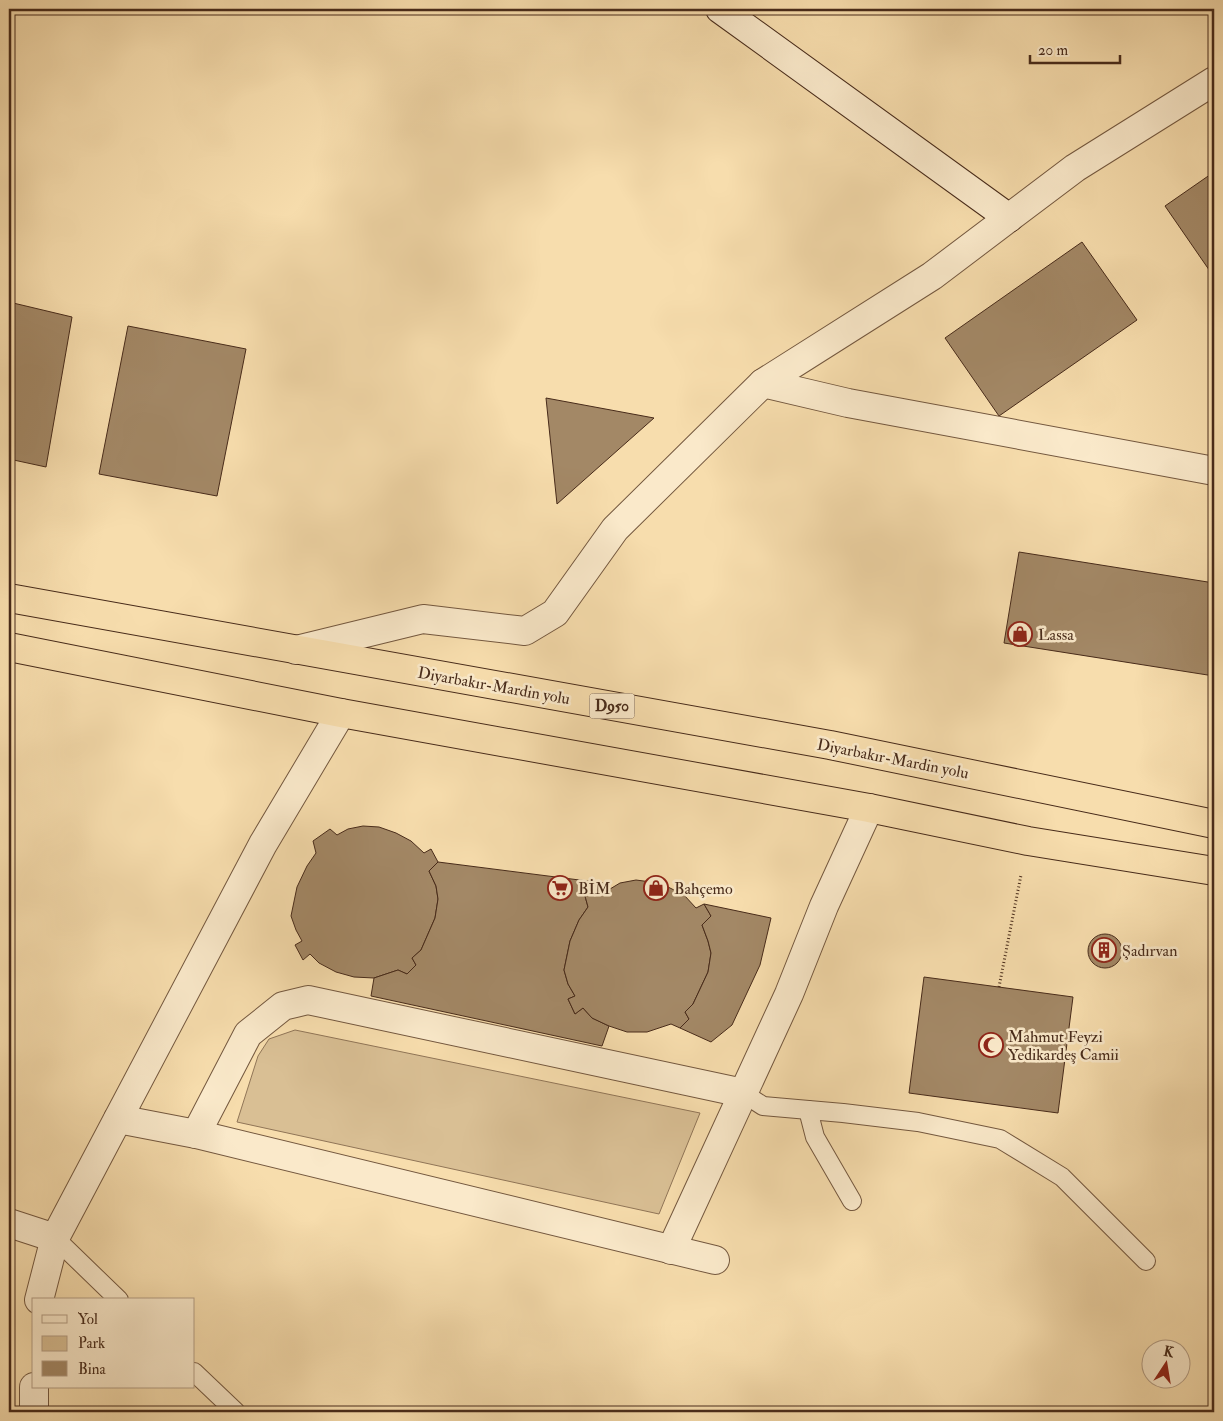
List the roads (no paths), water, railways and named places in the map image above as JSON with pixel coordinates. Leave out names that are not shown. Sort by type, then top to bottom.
[{"type":"highway","name":"Diyarbakır-Mardin yolu","points":[[9,598],[830,745],[1214,824]]},
{"type":"highway","points":[[9,647],[341,713],[869,808],[1028,841],[1214,872]]},
{"type":"street","points":[[720,9],[1009,218]]},
{"type":"street","points":[[296,650],[423,619],[526,631],[555,613],[615,529],[763,383],[932,276],[1075,168],[1214,81]]},
{"type":"street","points":[[763,383],[857,405],[1214,471]]},
{"type":"street","points":[[40,1298],[55,1238],[263,844],[341,713]]},
{"type":"street","points":[[671,1250],[789,994],[824,906],[869,808]]},
{"type":"street","points":[[196,1134],[248,1034],[283,1006],[308,1000],[743,1093]]},
{"type":"street","points":[[118,1119],[196,1134],[715,1260]]},
{"type":"street","points":[[9,1223],[55,1238]]},
{"type":"street","points":[[34,1388],[34,1412]]},
{"type":"lane","points":[[743,1093],[763,1106],[918,1122],[1000,1140],[1062,1177],[1146,1261]]},
{"type":"lane","points":[[808,1110],[815,1137],[852,1201]]},
{"type":"lane","points":[[55,1238],[117,1298]]},
{"type":"lane","points":[[195,1373],[236,1412]]},
{"type":"place","name":"Lassa","points":[[1020,634]]},
{"type":"place","name":"BİM","points":[[560,888]]},
{"type":"place","name":"Bahçemo","points":[[656,888]]},
{"type":"place","name":"Şadırvan","points":[[1104,950]]},
{"type":"place","name":"Mahmut Feyzi Yedikardeş Camii","points":[[991,1045]]}]
